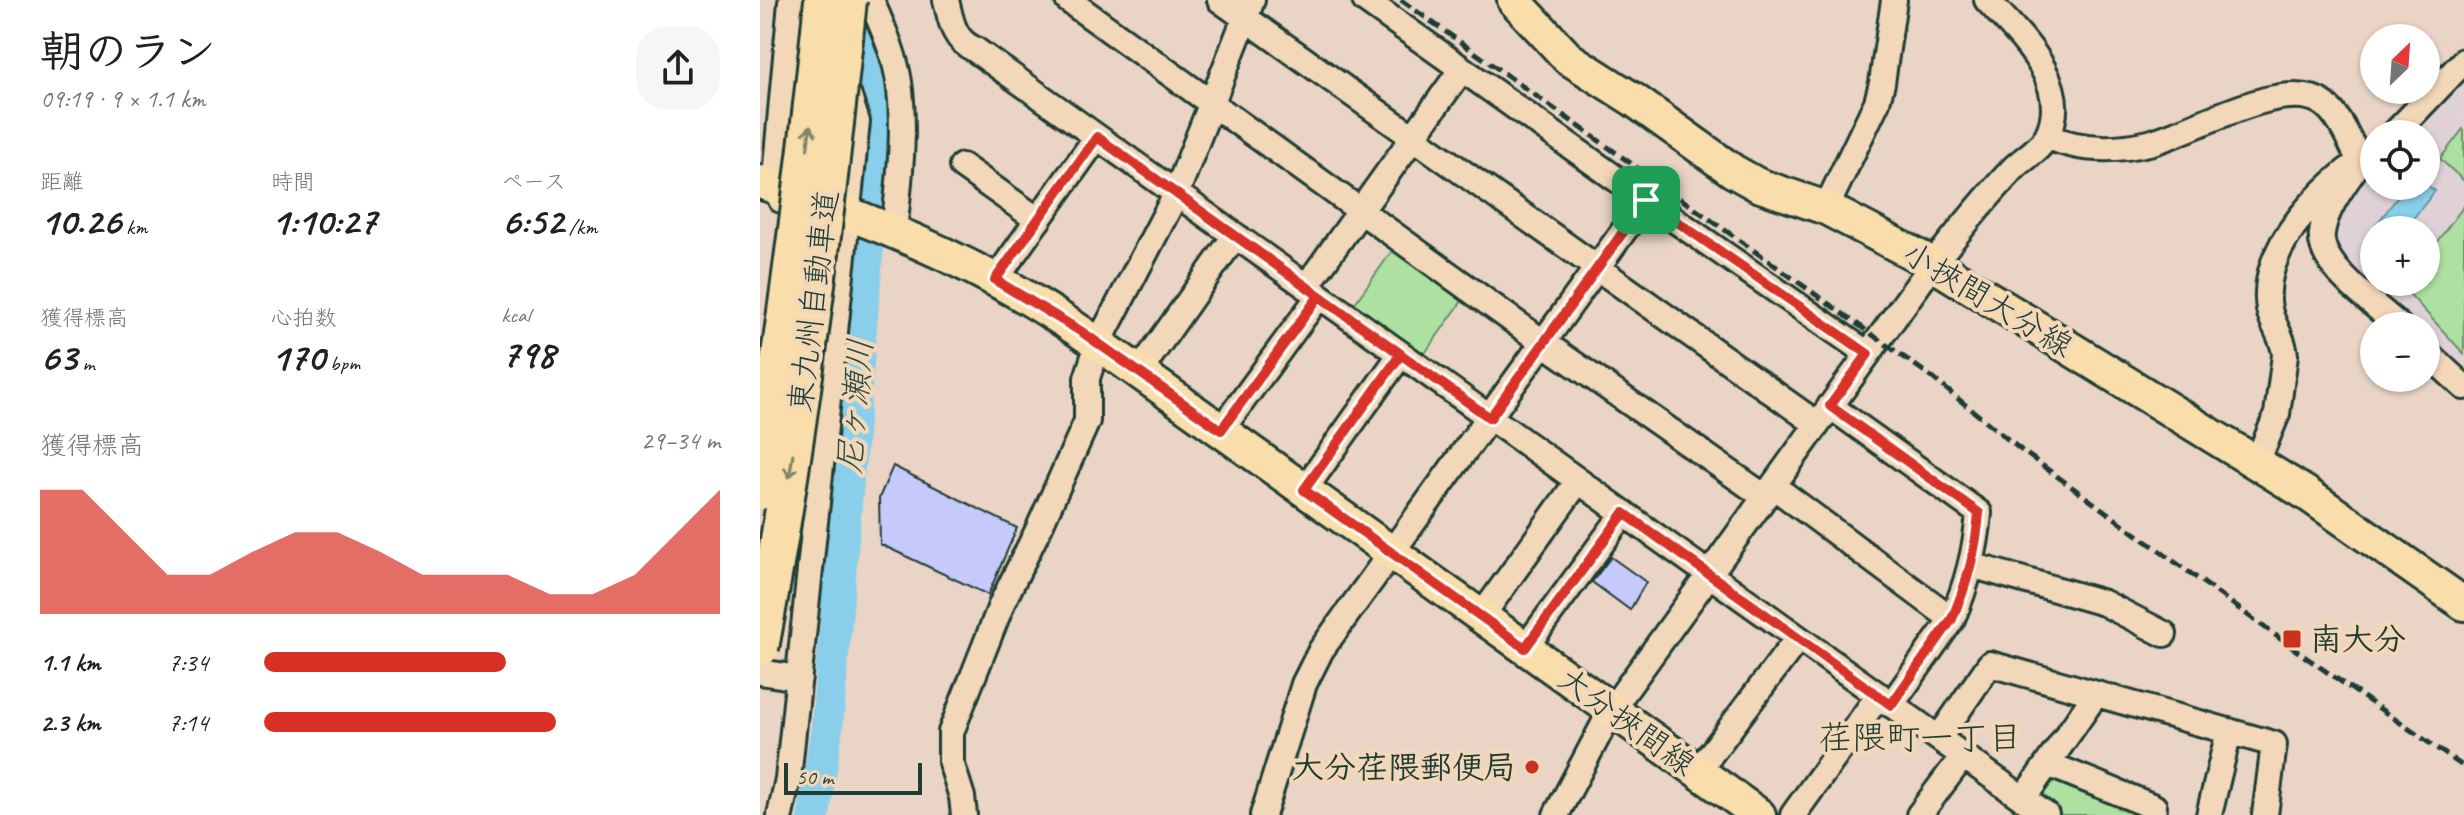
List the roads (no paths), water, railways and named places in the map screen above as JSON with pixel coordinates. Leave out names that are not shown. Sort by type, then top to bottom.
[{"type":"highway","name":"東九州自動車道","points":[[760,648],[809,343],[848,0]]},
{"type":"highway","name":"東九州自動車道","points":[[760,491],[785,324],[802,3]]},
{"type":"main road","name":"小挾間大分線","points":[[1514,0],[1568,58],[1627,94],[1733,171],[1758,185],[1826,208],[1933,264],[2257,462],[2369,535],[2464,604]]},
{"type":"main road","name":"大分挾間線","points":[[769,185],[894,232],[995,280],[1098,344],[1759,815]]},
{"type":"street","points":[[871,0],[890,46],[899,81],[902,143],[894,232]]},
{"type":"street","points":[[946,0],[955,32],[962,44],[974,49],[2038,810],[2048,764],[2096,694]]},
{"type":"street","points":[[1068,0],[1544,343],[1769,491],[1952,619]]},
{"type":"street","points":[[1220,0],[1248,9],[1413,138],[1596,269],[1976,508],[1979,513],[1971,565],[1952,619],[1793,815]]},
{"type":"street","points":[[1365,0],[1868,354]]},
{"type":"street","points":[[1826,208],[1877,102],[1894,0]]},
{"type":"street","points":[[1556,815],[1612,709],[1933,264],[1994,190],[2047,136],[2053,116],[2049,84],[2041,61],[1987,0]]},
{"type":"street","points":[[760,373],[783,218],[769,185],[776,166],[778,127],[802,3]]},
{"type":"street","points":[[780,815],[788,779],[857,122],[848,94],[802,3]]},
{"type":"street","points":[[964,815],[951,762],[951,732],[1002,603],[1087,421],[1087,378],[1098,344],[1176,194],[1248,9]]},
{"type":"street","points":[[2407,120],[2464,61]]},
{"type":"street","points":[[1221,430],[1313,292],[1361,211],[1462,69]]},
{"type":"street","points":[[2047,136],[2078,147],[2128,147],[2164,139],[2266,100],[2302,96],[2318,101],[2331,111],[2360,147]]},
{"type":"street","points":[[995,280],[1097,137]]},
{"type":"street","points":[[2257,462],[2277,414],[2285,355],[2270,310],[2275,264],[2285,242],[2308,208],[2347,169],[2360,161]]},
{"type":"street","points":[[962,166],[1038,220]]},
{"type":"street","points":[[2360,167],[2325,221],[2321,238],[2337,271],[2383,312]]},
{"type":"street","points":[[1263,815],[1313,663],[1646,200]]},
{"type":"street","points":[[1139,372],[1235,236]]},
{"type":"street","points":[[1304,490],[1401,354]]},
{"type":"street","points":[[2440,365],[2464,387]]},
{"type":"street","points":[[1481,617],[1578,481]]},
{"type":"street","points":[[1525,648],[1624,513]]},
{"type":"street","points":[[1971,565],[2104,603],[2164,634]]},
{"type":"street","points":[[1698,771],[1798,638]]},
{"type":"street","points":[[1939,738],[1990,664],[2274,744],[2265,815]]},
{"type":"street","points":[[760,672],[799,678]]},
{"type":"street","points":[[2209,815],[2229,731]]},
{"type":"street","points":[[1919,815],[1963,756]]},
{"type":"street","points":[[2048,764],[2154,807],[2152,815]]},
{"type":"water","points":[[2395,200],[2428,200],[2415,216],[2383,216]]},
{"type":"waterway","name":"尼ヶ瀬川","points":[[814,815],[827,727],[875,162],[868,84],[846,10]]},
{"type":"railway","points":[[1401,0],[1929,375],[2021,450],[2304,656],[2464,767]]},
{"type":"place","name":"南大分","points":[[2292,639]]},
{"type":"place","name":"大分荏隈郵便局","points":[[1532,767]]},
{"type":"district","name":"荏隈町一丁目","points":[[1920,737]]}]
